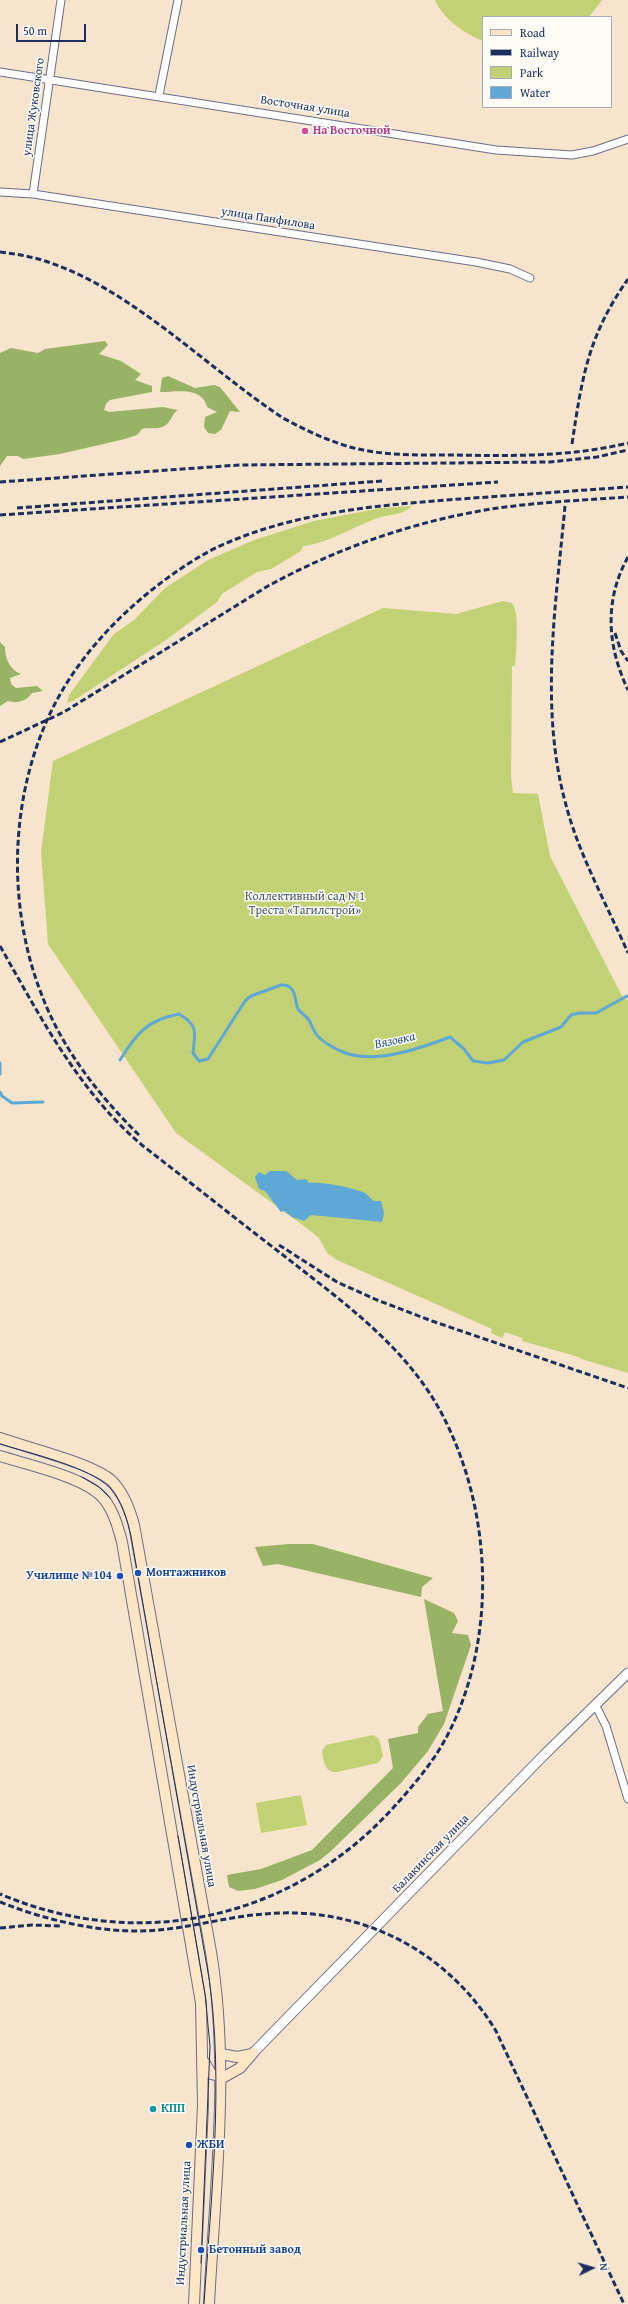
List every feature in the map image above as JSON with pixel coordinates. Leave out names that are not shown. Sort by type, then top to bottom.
[{"type":"main road","name":"Индустриальная улица","points":[[0,1438],[100,1473],[118,1487],[131,1514],[212,1959],[219,2015],[221,2054],[209,2304]]},
{"type":"main road","name":"Индустриальная улица","points":[[0,1456],[70,1478],[92,1489],[104,1500],[118,1528],[201,2003],[203,2105],[194,2304]]},
{"type":"main road","points":[[203,2047],[207,2070],[211,2074],[220,2077],[235,2072],[253,2053]]},
{"type":"main road","points":[[221,2054],[237,2057],[253,2053]]},
{"type":"street","name":"улица Жуковского","points":[[34,194],[61,0]]},
{"type":"street","points":[[159,95],[178,0]]},
{"type":"street","name":"Восточная улица","points":[[0,72],[159,95],[496,150],[572,155],[593,151],[628,138]]},
{"type":"street","name":"улица Панфилова","points":[[0,192],[34,194],[476,262],[510,269],[530,278]]},
{"type":"street","name":"Балакинская улица","points":[[253,2053],[545,1754],[596,1706],[628,1673]]},
{"type":"street","points":[[596,1706],[606,1726],[628,1799]]},
{"type":"green space","points":[[435,0],[602,0],[590,16],[482,16],[482,40],[455,25],[439,7]]},
{"type":"green space","points":[[105,341],[108,345],[99,354],[121,361],[141,374],[135,380],[152,386],[152,392],[110,400],[106,404],[104,410],[109,412],[163,407],[178,410],[169,421],[162,427],[145,428],[142,429],[137,435],[125,439],[60,454],[23,459],[18,456],[7,456],[0,466],[0,353],[11,348],[38,353],[45,349]]},
{"type":"green space","points":[[168,376],[195,388],[214,385],[220,387],[240,412],[230,411],[221,430],[215,434],[208,433],[204,427],[205,417],[217,412],[207,407],[204,400],[194,393],[181,391],[160,392],[162,378]]},
{"type":"green space","points":[[412,506],[401,513],[371,520],[322,542],[303,546],[301,551],[271,569],[257,572],[222,594],[217,602],[166,640],[73,701],[67,703],[69,695],[114,634],[134,620],[165,588],[208,560],[254,540],[314,521],[381,508]]},
{"type":"green space","name":"Коллективный сад №1 Треста «Тагилстрой»","points":[[503,601],[512,603],[517,623],[515,666],[512,666],[511,777],[513,793],[538,794],[550,856],[622,996],[628,1000],[628,1373],[522,1341],[522,1338],[505,1332],[502,1338],[491,1333],[492,1329],[337,1260],[327,1253],[319,1238],[308,1229],[176,1133],[48,944],[41,852],[53,761],[383,608],[456,614]]},
{"type":"green space","points":[[0,642],[5,647],[9,664],[14,670],[21,674],[10,678],[11,684],[16,688],[37,686],[43,691],[32,693],[22,701],[8,701],[0,706]]},
{"type":"green space","points":[[289,1544],[313,1544],[433,1578],[422,1587],[421,1597],[278,1564],[263,1566],[255,1547]]},
{"type":"green space","points":[[424,1599],[454,1613],[458,1621],[452,1633],[468,1635],[471,1645],[444,1724],[428,1751],[401,1783],[320,1860],[282,1880],[255,1889],[238,1891],[229,1887],[227,1875],[261,1869],[312,1850],[393,1768],[388,1739],[418,1733],[418,1727],[428,1714],[443,1711]]},
{"type":"green space","points":[[373,1735],[379,1739],[383,1756],[378,1763],[337,1772],[329,1771],[325,1766],[322,1751],[326,1745]]},
{"type":"green space","points":[[301,1795],[307,1825],[261,1833],[256,1803]]},
{"type":"water","points":[[270,1171],[286,1171],[297,1180],[306,1179],[309,1183],[337,1185],[365,1193],[374,1201],[381,1201],[384,1213],[382,1222],[311,1215],[304,1221],[292,1217],[284,1211],[281,1212],[265,1191],[259,1189],[255,1177],[259,1172],[265,1175]]},
{"type":"waterway","name":"Вязовка","points":[[120,1060],[132,1042],[144,1029],[159,1020],[179,1014],[193,1026],[195,1035],[193,1053],[199,1061],[208,1059],[245,1001],[251,996],[281,985],[290,987],[294,993],[298,1009],[309,1020],[318,1037],[343,1052],[355,1056],[383,1056],[412,1050],[450,1037],[464,1049],[473,1061],[488,1063],[504,1060],[523,1042],[561,1027],[571,1015],[579,1013],[596,1013],[627,996]]},
{"type":"waterway","name":"Вязовка","points":[[0,1063],[0,1074]]},
{"type":"waterway","name":"Вязовка","points":[[0,1092],[2,1096],[12,1103],[43,1102]]},
{"type":"tram line","points":[[0,1444],[74,1467],[101,1480],[110,1488],[118,1499],[126,1517],[131,1536],[209,1978],[213,2018],[216,2058],[215,2141],[204,2304]]},
{"type":"tram line","points":[[82,1477],[99,1487],[110,1498]]},
{"type":"tram line","points":[[178,1836],[205,1994],[210,2046],[201,2263]]},
{"type":"railway","points":[[0,252],[28,256],[45,261],[77,274],[108,290],[168,331],[283,418],[299,427],[350,447],[376,452],[401,454],[541,455],[606,448],[628,443]]},
{"type":"railway","points":[[572,444],[579,398],[595,339],[604,319],[628,279]]},
{"type":"railway","points":[[0,482],[239,465],[550,462],[597,457],[628,450]]},
{"type":"railway","points":[[17,508],[382,481]]},
{"type":"railway","points":[[0,515],[498,482]]},
{"type":"railway","points":[[139,1135],[95,1087],[70,1051],[59,1032],[49,1013],[29,957],[22,920],[18,882],[18,844],[22,805],[30,768],[42,732],[58,698],[77,667],[112,626],[153,589],[209,551],[257,531],[314,516],[372,507],[628,487]]},
{"type":"railway","points":[[0,742],[64,712],[268,586],[351,547],[409,528],[468,513],[530,504],[628,497]]},
{"type":"railway","points":[[565,506],[554,618],[552,656],[551,694],[553,731],[558,768],[566,805],[578,842],[628,953]]},
{"type":"railway","points":[[628,557],[620,573],[615,590],[611,623],[612,640],[616,657],[628,690]]},
{"type":"railway","points":[[615,633],[621,651],[628,661]]},
{"type":"railway","points":[[0,946],[46,1027],[63,1053],[80,1078],[120,1125],[143,1146],[352,1310],[374,1329],[414,1371],[430,1394],[445,1420],[461,1457],[473,1497],[480,1537],[483,1579],[481,1621],[474,1661],[463,1701],[446,1738],[421,1775],[393,1808],[353,1846],[308,1877],[260,1900],[210,1915],[159,1922],[106,1921],[53,1912],[0,1894]]},
{"type":"railway","points":[[279,1245],[337,1282],[377,1300],[432,1321],[628,1388]]},
{"type":"railway","points":[[0,1902],[33,1914],[68,1923],[103,1929],[138,1931],[170,1929],[264,1914],[299,1913],[333,1917],[366,1926],[397,1939],[426,1956],[452,1977],[476,2002],[496,2031],[624,2304]]},
{"type":"railway","points":[[0,1928],[32,1925],[61,1926]]},
{"type":"place","name":"На Восточной","points":[[305,131]]},
{"type":"place","name":"Монтажников","points":[[138,1573]]},
{"type":"place","name":"Училище №104","points":[[120,1576]]},
{"type":"place","name":"КПП","points":[[153,2109]]},
{"type":"place","name":"ЖБИ","points":[[189,2145]]},
{"type":"place","name":"Бетонный завод","points":[[201,2250]]}]
